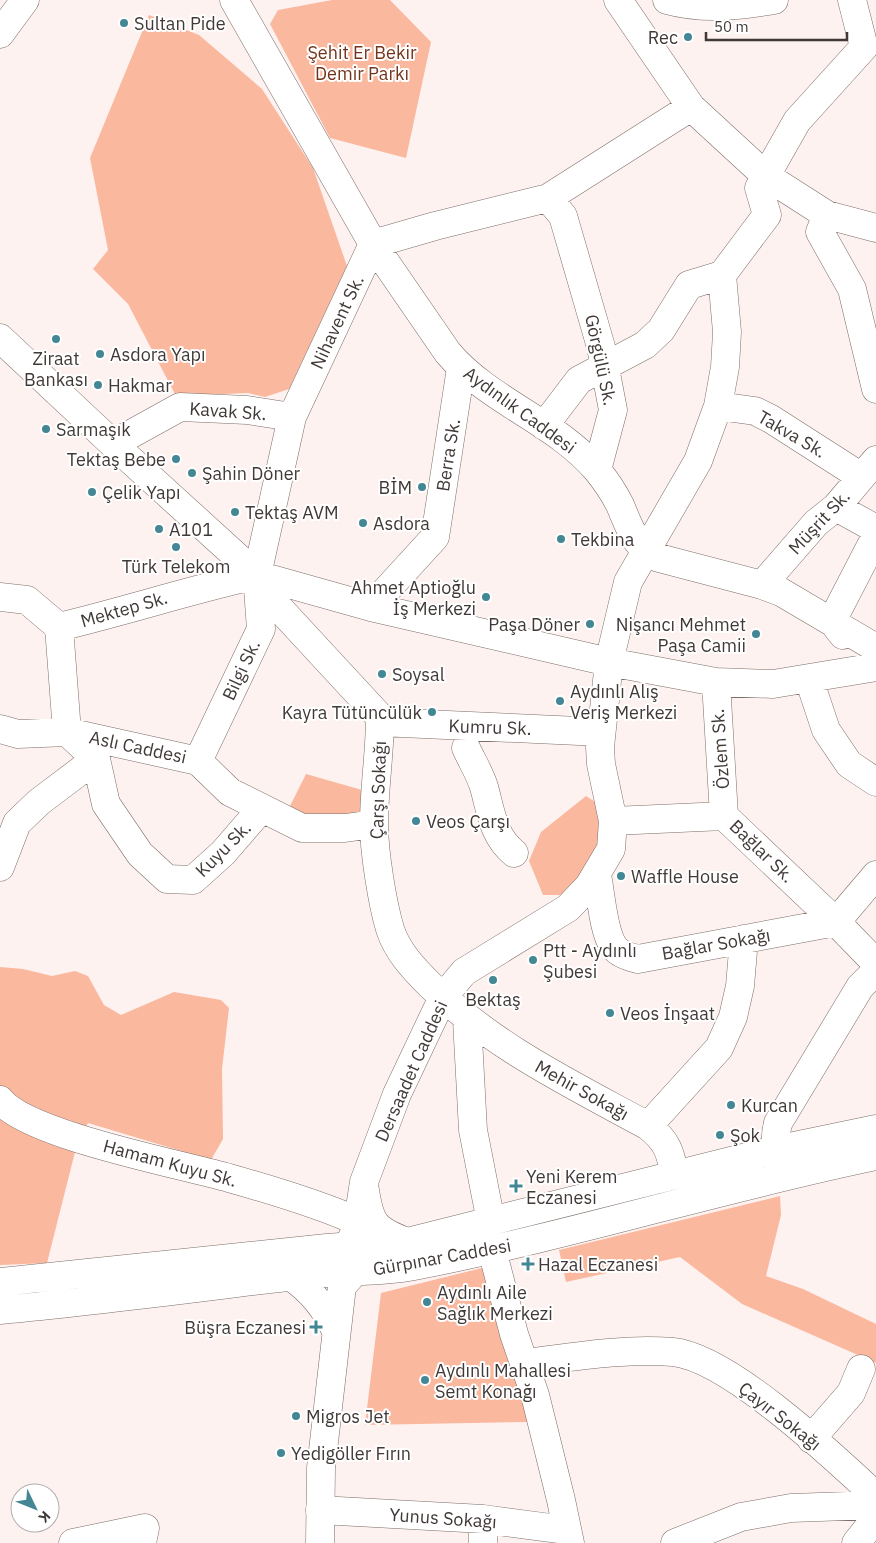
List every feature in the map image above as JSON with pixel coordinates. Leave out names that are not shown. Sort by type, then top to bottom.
[{"type":"street","points":[[0,34],[25,0]]},
{"type":"street","name":"Aydınlık Caddesi","points":[[234,0],[373,244],[448,353],[477,382],[573,447],[597,470],[614,494],[632,535],[645,551]]},
{"type":"street","points":[[618,0],[691,107],[766,176],[824,224],[852,289],[876,389]]},
{"type":"street","points":[[667,0],[705,7],[763,1]]},
{"type":"street","points":[[544,426],[578,380],[645,345],[661,330],[690,285],[722,275],[767,215],[759,188],[797,121],[864,47],[852,0]]},
{"type":"street","points":[[373,244],[434,226],[548,198],[691,107]]},
{"type":"street","name":"Görgülü Sk.","points":[[548,198],[563,216],[605,367],[613,410],[597,470]]},
{"type":"street","points":[[824,224],[876,228]]},
{"type":"street","name":"Nihavent Sk.","points":[[257,575],[292,417],[373,244]]},
{"type":"street","name":"Dersaadet Caddesi","points":[[320,1543],[324,1430],[336,1331],[364,1182],[397,1094],[443,998],[464,972],[568,908],[597,875],[611,849],[613,821],[601,764],[601,732],[609,662],[622,598],[628,582],[698,461],[718,406],[725,367],[727,332],[722,275]]},
{"type":"street","points":[[0,338],[257,575],[371,608],[609,662],[716,682],[773,684],[876,667]]},
{"type":"street","name":"Berra Sk.","points":[[371,608],[435,537],[461,368]]},
{"type":"street","name":"Takva Sk.","points":[[718,406],[755,411],[868,468]]},
{"type":"street","name":"Kavak Sk.","points":[[113,444],[180,407],[247,410],[292,417]]},
{"type":"street","name":"Müşrit Sk.","points":[[762,584],[816,523],[836,507],[868,468]]},
{"type":"street","points":[[836,507],[876,529]]},
{"type":"street","points":[[832,621],[876,536]]},
{"type":"street","points":[[645,551],[660,558],[762,584],[798,600],[876,648]]},
{"type":"street","name":"Mektep Sk.","points":[[0,597],[27,600],[59,627],[103,617],[186,591],[257,575]]},
{"type":"street","name":"Çarşı Sokağı","points":[[257,575],[268,596],[380,717],[374,824],[390,930],[406,961],[467,1020]]},
{"type":"street","name":"Bilgi Sk.","points":[[198,760],[261,629],[257,575]]},
{"type":"street","points":[[817,677],[842,661],[847,651],[844,635],[832,621]]},
{"type":"street","points":[[0,867],[17,823],[40,802],[96,759],[68,732],[59,627]]},
{"type":"street","points":[[817,677],[826,730],[849,764],[876,782]]},
{"type":"street","name":"Özlem Sk.","points":[[716,682],[724,816]]},
{"type":"street","name":"Kumru Sk.","points":[[380,722],[601,732]]},
{"type":"street","name":"Aslı Caddesi","points":[[0,729],[18,734],[68,732],[198,760],[230,792],[302,828],[345,828],[374,824]]},
{"type":"street","points":[[466,748],[484,786],[498,836],[504,845],[514,853]]},
{"type":"street","name":"Kuyu Sk.","points":[[96,759],[106,804],[140,854],[167,879],[193,880],[223,854],[262,808]]},
{"type":"street","name":"Bağlar Sk.","points":[[613,821],[724,816],[836,922],[876,964]]},
{"type":"street","name":"Bağlar Sokağı","points":[[597,875],[608,936],[614,948],[626,956],[638,959],[836,922]]},
{"type":"street","points":[[836,922],[876,876]]},
{"type":"street","points":[[648,1126],[692,1079],[723,1042],[733,1017],[740,986],[744,939]]},
{"type":"street","points":[[782,1176],[775,1150],[775,1135],[778,1123],[860,987],[876,970]]},
{"type":"street","points":[[467,1020],[473,1130],[491,1222]]},
{"type":"street","name":"Mehir Sokağı","points":[[467,1020],[509,1049],[648,1126],[661,1136],[669,1147],[675,1175]]},
{"type":"street","name":"Hamam Kuyu Sk.","points":[[1,1105],[30,1121],[100,1144],[230,1178],[346,1216]]},
{"type":"street","name":"Gürpınar Caddesi","points":[[0,1310],[347,1269],[491,1222],[775,1150],[876,1129]]},
{"type":"street","name":"Gürpınar Caddesi","points":[[392,1253],[492,1250],[782,1176],[876,1156]]},
{"type":"street","points":[[306,1250],[326,1238],[346,1216],[364,1182]]},
{"type":"street","points":[[364,1182],[369,1215],[386,1234],[392,1253]]},
{"type":"street","name":"Gürpınar Caddesi","points":[[0,1282],[306,1250],[347,1269]]},
{"type":"street","points":[[492,1250],[514,1334],[525,1362],[562,1500],[568,1536]]},
{"type":"street","name":"Dersaadet Caddesi","points":[[324,1430],[359,1290],[392,1253]]},
{"type":"street","points":[[290,1276],[308,1289],[326,1311],[336,1331]]},
{"type":"street","name":"Çayır Sokağı","points":[[525,1362],[624,1352],[675,1352],[702,1361],[760,1396],[876,1496]]},
{"type":"street","points":[[811,1439],[851,1393],[861,1369]]},
{"type":"street","points":[[676,1543],[741,1518],[791,1508],[876,1505]]},
{"type":"street","name":"Yunus Sokağı","points":[[320,1510],[483,1531],[568,1536]]},
{"type":"street","points":[[856,1543],[876,1518]]},
{"type":"street","points":[[73,1543],[145,1528],[142,1543]]},
{"type":"green space","name":"Şehit Er Bekir Demir Parkı","points":[[332,0],[390,0],[431,42],[406,158],[330,138],[270,24],[278,10]]},
{"type":"green space","points":[[149,15],[199,35],[262,89],[313,168],[347,266],[289,389],[265,397],[248,393],[176,396],[128,304],[93,269],[108,250],[90,158]]},
{"type":"green space","points":[[306,774],[369,792],[366,817],[314,822],[288,810]]},
{"type":"green space","points":[[586,796],[597,803],[601,824],[601,845],[576,887],[560,895],[543,895],[529,861],[541,832]]},
{"type":"green space","points":[[0,967],[23,969],[52,976],[75,971],[88,976],[104,1005],[121,1015],[174,992],[221,1000],[229,1008],[222,1069],[223,1139],[211,1160],[88,1123],[76,1148],[47,1263],[0,1265]]},
{"type":"green space","points":[[780,1196],[781,1215],[766,1276],[803,1289],[876,1324],[876,1363],[742,1304],[680,1257],[566,1282],[559,1250]]},
{"type":"green space","points":[[486,1267],[528,1422],[365,1425],[381,1293]]},
{"type":"place","name":"Sultan Pide","points":[[124,23]]},
{"type":"place","name":"Rec","points":[[688,37]]},
{"type":"place","name":"Ziraat Bankası","points":[[56,339]]},
{"type":"place","name":"Asdora Yapı","points":[[100,354]]},
{"type":"place","name":"Hakmar","points":[[98,385]]},
{"type":"place","name":"Sarmaşık","points":[[46,429]]},
{"type":"place","name":"Tektaş Bebe","points":[[176,459]]},
{"type":"place","name":"Şahin Döner","points":[[192,473]]},
{"type":"place","name":"BİM","points":[[422,487]]},
{"type":"place","name":"Çelik Yapı","points":[[92,492]]},
{"type":"place","name":"Tektaş AVM","points":[[235,512]]},
{"type":"place","name":"Asdora","points":[[363,523]]},
{"type":"place","name":"A101","points":[[159,529]]},
{"type":"place","name":"Tekbina","points":[[561,539]]},
{"type":"place","name":"Türk Telekom","points":[[176,547]]},
{"type":"place","name":"Ahmet Aptioğlu İş Merkezi","points":[[486,597]]},
{"type":"place","name":"Paşa Döner","points":[[590,624]]},
{"type":"place","name":"Nişancı Mehmet Paşa Camii","points":[[756,634]]},
{"type":"place","name":"Soysal","points":[[382,674]]},
{"type":"place","name":"Aydınlı Alış Veriş Merkezi","points":[[560,701]]},
{"type":"place","name":"Kayra Tütüncülük","points":[[432,712]]},
{"type":"place","name":"Veos Çarşı","points":[[416,821]]},
{"type":"place","name":"Waffle House","points":[[621,876]]},
{"type":"place","name":"Ptt - Aydınlı Şubesi","points":[[533,960]]},
{"type":"place","name":"Bektaş","points":[[493,980]]},
{"type":"place","name":"Veos İnşaat","points":[[610,1013]]},
{"type":"place","name":"Kurcan","points":[[731,1105]]},
{"type":"place","name":"Şok","points":[[720,1135]]},
{"type":"place","name":"Yeni Kerem Eczanesi","points":[[516,1186]]},
{"type":"place","name":"Hazal Eczanesi","points":[[528,1264]]},
{"type":"place","name":"Aydınlı Aile Sağlık Merkezi","points":[[427,1302]]},
{"type":"place","name":"Büşra Eczanesi","points":[[316,1327]]},
{"type":"place","name":"Aydınlı Mahallesi Semt Konağı","points":[[425,1380]]},
{"type":"place","name":"Migros Jet","points":[[296,1416]]},
{"type":"place","name":"Yedigöller Fırın","points":[[281,1453]]}]
